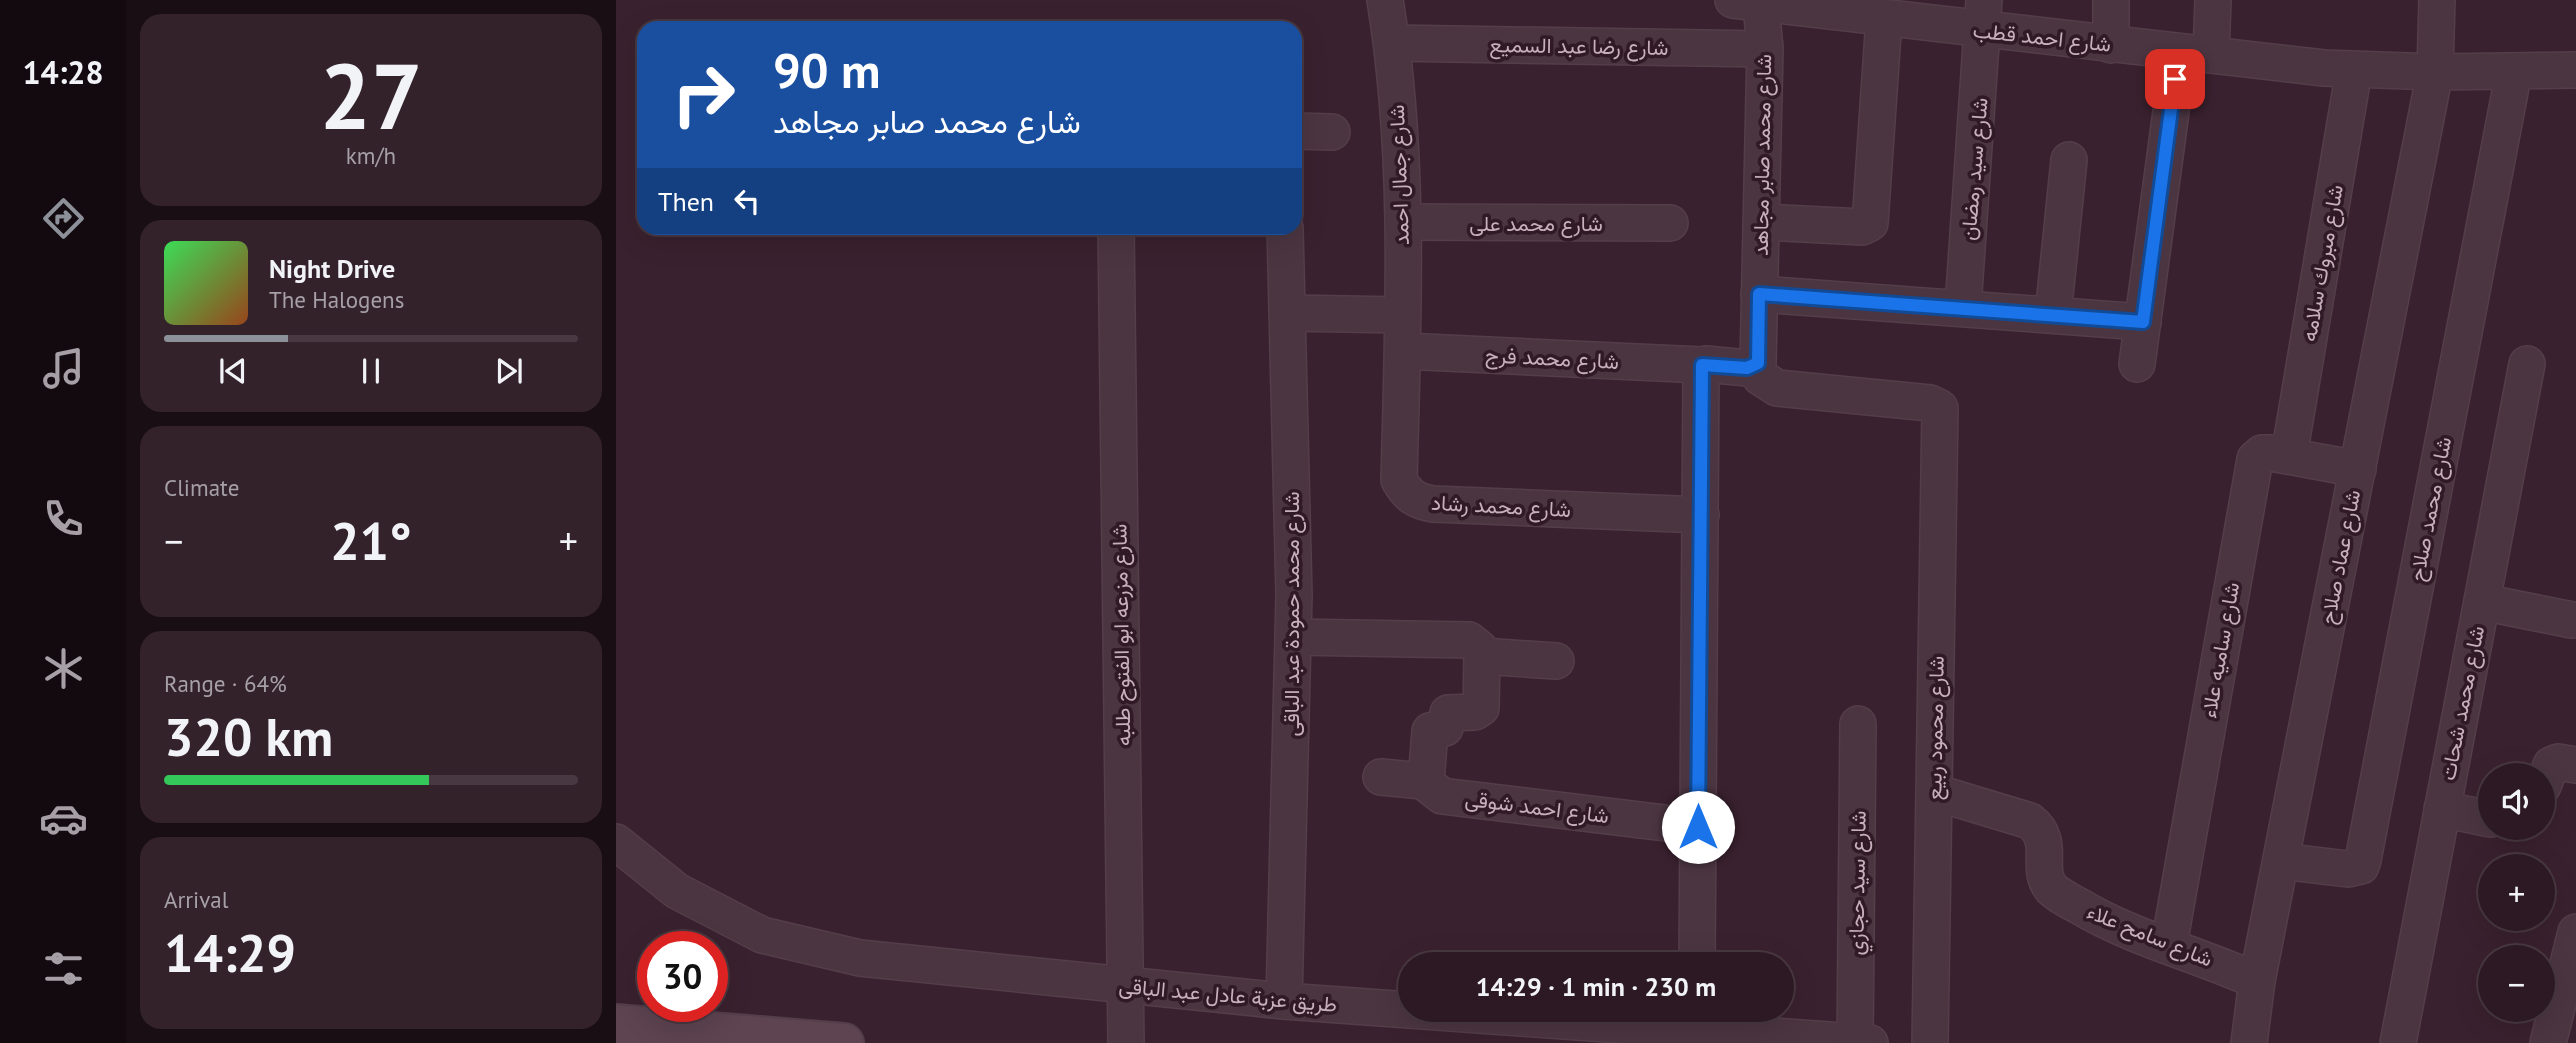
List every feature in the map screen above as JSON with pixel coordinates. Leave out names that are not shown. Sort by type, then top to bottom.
[{"type":"street","name":"شارع جمال احمد","points":[[1385,0],[1392,43],[1403,222],[1403,351]]},
{"type":"street","points":[[2111,0],[2111,45]]},
{"type":"street","points":[[2137,364],[2195,53],[2213,0]]},
{"type":"street","name":"شارع عماد صلاح","points":[[2249,1043],[2257,981],[2435,72],[2437,0]]},
{"type":"street","name":"شارع احمد قطب","points":[[1747,2],[1805,5],[1884,19],[1984,16],[2111,45],[2354,69],[2435,72],[2576,70]]},
{"type":"street","name":"شارع محمد صابر مجاهد","points":[[1747,2],[1765,49],[1759,357],[1755,367]]},
{"type":"street","name":"شارع سيد رمضان","points":[[1963,307],[1984,16]]},
{"type":"street","points":[[1761,222],[1862,227],[1870,223],[1884,19]]},
{"type":"street","name":"شارع رضا عبد السميع","points":[[1392,43],[1765,49]]},
{"type":"street","name":"شارع مبروك سلامه","points":[[2289,456],[2354,69]]},
{"type":"street","name":"شارع محمد صلاح","points":[[2281,861],[2355,869],[2363,860],[2514,71]]},
{"type":"street","points":[[1302,131],[1332,132]]},
{"type":"street","points":[[2053,315],[2069,160]]},
{"type":"street","name":"شارع محمد على","points":[[1403,222],[1670,223]]},
{"type":"street","name":"شارع مزرعه ابو الفتوح طلبه","points":[[1116,235],[1126,1043]]},
{"type":"street","name":"شارع محمد حمودة عبد الباقى","points":[[1284,1001],[1293,637],[1285,235]]},
{"type":"street","points":[[1759,294],[2143,322]]},
{"type":"street","points":[[1288,313],[1402,315]]},
{"type":"street","name":"شارع محمد فرج","points":[[1403,351],[1702,365]]},
{"type":"street","name":"شارع محمد رشاد","points":[[1403,351],[1399,481],[1407,494],[1419,501],[1701,515]]},
{"type":"street","name":"شارع محمد شحات","points":[[2398,1043],[2527,364]]},
{"type":"street","points":[[1697,952],[1702,365],[1755,367]]},
{"type":"street","name":"شارع محمود ربيع","points":[[1755,367],[1760,377],[1777,388],[1930,403],[1940,408],[1930,1043]]},
{"type":"street","name":"شارع ساميه علاء","points":[[2169,945],[2255,458],[2262,453],[2357,469]]},
{"type":"street","points":[[2482,603],[2572,620]]},
{"type":"street","points":[[1293,637],[1469,640],[1480,649],[1481,708],[1475,712],[1448,713],[1445,728],[1430,731],[1426,782]]},
{"type":"street","points":[[1482,656],[1556,661]]},
{"type":"street","name":"شارع سيد حجازي","points":[[1858,724],[1863,1042]]},
{"type":"street","points":[[2555,763],[2576,765]]},
{"type":"street","name":"شارع احمد شوقى","points":[[1381,777],[1426,782],[1442,796],[1698,827]]},
{"type":"street","name":"شارع سامح علاء","points":[[1934,792],[2030,821],[2040,829],[2044,838],[2047,880],[2051,888],[2093,914],[2257,981]]},
{"type":"street","points":[[2442,809],[2478,816]]},
{"type":"street","name":"طريق عزبة عادل عبد الباقى","points":[[616,842],[677,891],[762,935],[860,958],[1284,1001],[1398,1007]]},
{"type":"street","points":[[2548,1043],[2576,932]]},
{"type":"street","name":"طريق عزبة عادل عبد الباقى","points":[[1704,1022],[1863,1042]]},
{"type":"street","points":[[616,1024],[844,1043]]},
{"type":"route","points":[[1698,827],[1702,365],[1755,367],[1759,357],[1759,294],[2143,322],[2175,79]]}]
